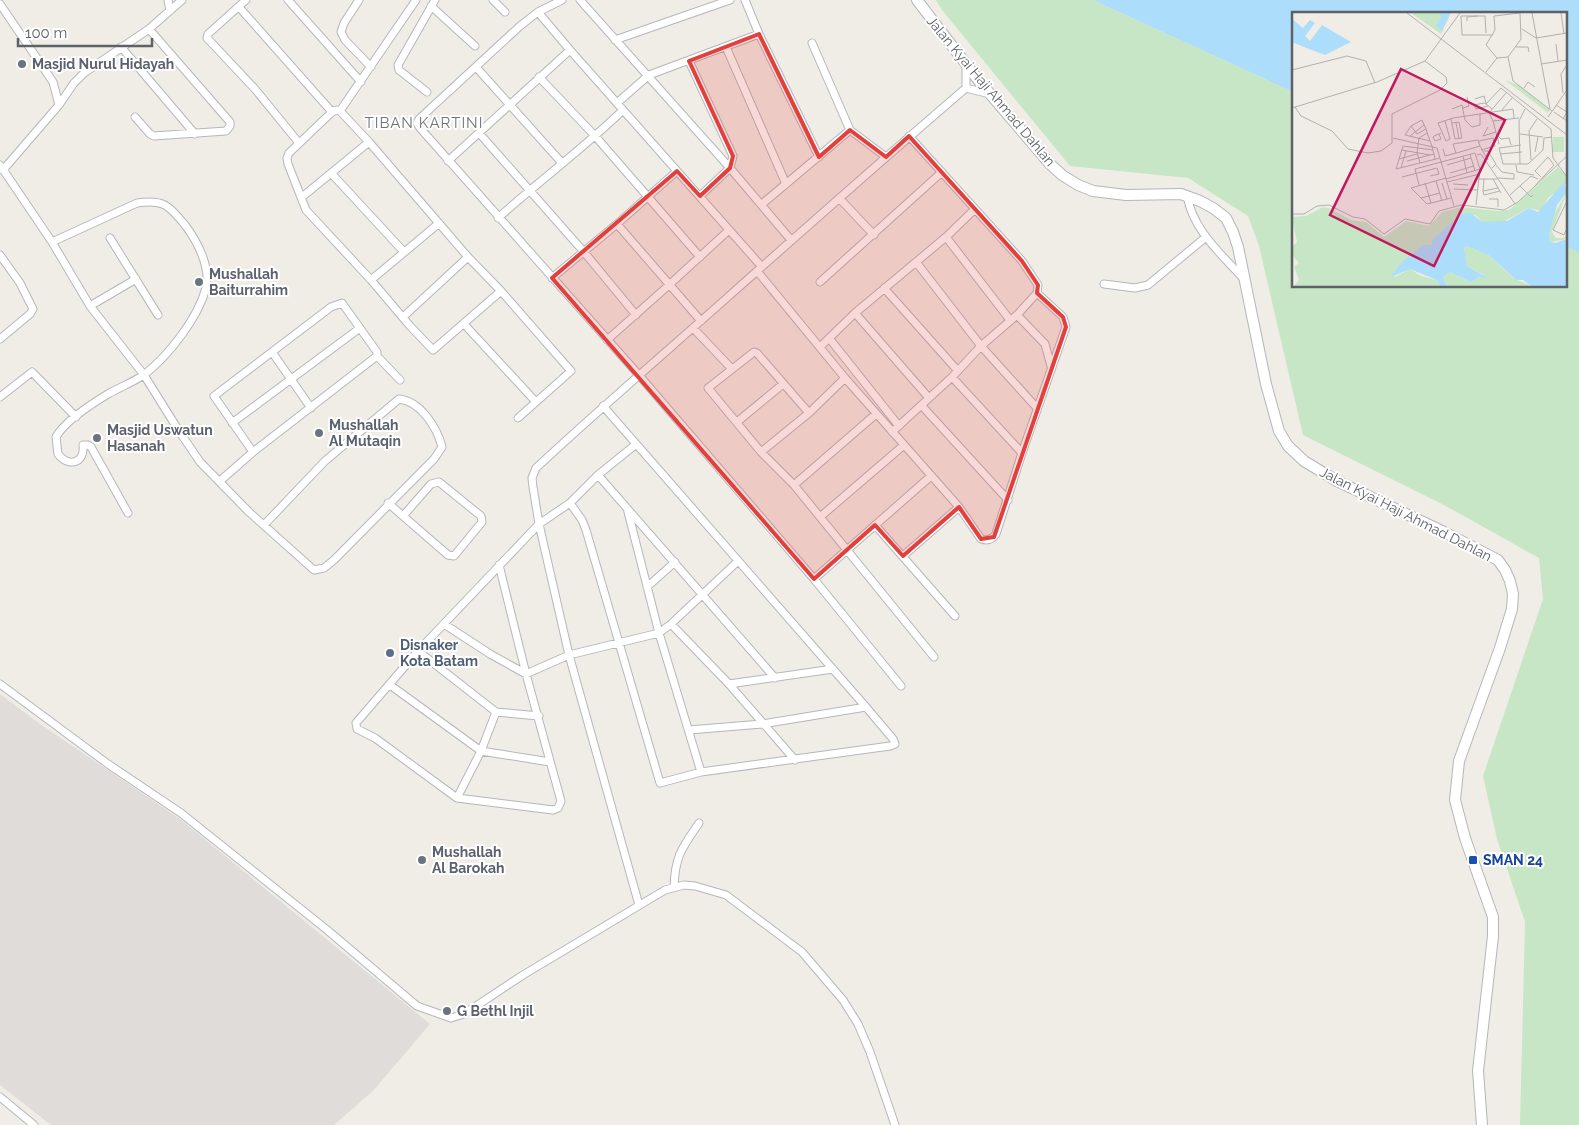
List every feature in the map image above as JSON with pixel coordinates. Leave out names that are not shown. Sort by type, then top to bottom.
[{"type":"main road","name":"Jalan Kyai Haji Ahmad Dahlan","points":[[916,0],[990,94],[1050,164],[1062,175],[1078,185],[1093,191],[1109,194],[1187,195],[1213,208],[1226,218],[1234,232],[1238,247],[1266,384],[1279,431],[1288,446],[1304,461],[1337,481],[1498,560],[1510,581],[1513,594],[1512,609],[1500,648],[1459,761],[1455,800],[1465,838],[1493,917],[1493,936],[1478,1072],[1482,1125]]},
{"type":"street","points":[[168,0],[170,11]]},
{"type":"street","points":[[182,0],[149,29],[84,73],[74,83],[60,105],[1,168],[52,242],[90,306],[144,375],[178,432],[200,462],[249,512],[314,570],[324,568],[334,560],[434,458],[442,447],[436,432],[423,411],[408,400],[399,400],[387,408],[325,461],[264,525]]},
{"type":"street","points":[[246,0],[208,34],[207,38],[255,89],[300,143]]},
{"type":"street","points":[[288,0],[361,82]]},
{"type":"street","points":[[359,0],[344,23],[341,32],[345,40],[371,67]]},
{"type":"street","points":[[340,112],[416,0]]},
{"type":"street","points":[[492,0],[505,12]]},
{"type":"street","points":[[562,0],[538,12],[417,123],[498,218],[638,374],[814,579],[901,686]]},
{"type":"street","points":[[580,0],[762,204],[791,240]]},
{"type":"street","points":[[615,40],[730,0]]},
{"type":"street","points":[[745,0],[759,34],[819,158]]},
{"type":"street","points":[[427,92],[398,68],[433,3],[475,46]]},
{"type":"street","points":[[0,4],[53,82],[60,105]]},
{"type":"street","points":[[239,7],[332,112]]},
{"type":"street","points":[[538,12],[729,230],[845,378],[959,507],[981,539],[990,540],[996,534],[1037,408],[1066,327],[1063,317],[1037,293]]},
{"type":"street","points":[[135,117],[154,136],[226,131],[230,126],[230,122],[149,29]]},
{"type":"street","points":[[617,103],[649,76],[759,34]]},
{"type":"street","points":[[812,43],[850,130],[886,157]]},
{"type":"street","points":[[121,47],[195,134]]},
{"type":"street","points":[[726,47],[786,184]]},
{"type":"street","points":[[448,161],[539,76],[570,50]]},
{"type":"street","points":[[689,61],[733,156],[730,168],[700,196]]},
{"type":"street","points":[[639,905],[569,655],[539,524],[532,478],[536,468],[638,374],[694,328],[791,240],[966,88],[966,64]]},
{"type":"street","points":[[476,67],[562,163]]},
{"type":"street","points":[[539,76],[596,137],[700,257]]},
{"type":"street","points":[[966,88],[990,94]]},
{"type":"street","points":[[500,291],[433,350],[306,210],[287,158],[289,153],[332,112],[336,110],[340,112],[369,142],[438,224],[500,291],[571,371],[518,418]]},
{"type":"street","points":[[498,218],[530,189],[596,137],[623,110]]},
{"type":"street","points":[[762,204],[850,130]]},
{"type":"street","points":[[479,133],[530,189],[636,315]]},
{"type":"street","points":[[892,432],[922,406],[981,346],[1017,314],[1037,293],[1038,285],[1032,274],[910,136]]},
{"type":"street","points":[[302,197],[369,142]]},
{"type":"street","points":[[552,278],[678,171]]},
{"type":"street","points":[[820,282],[942,172]]},
{"type":"street","points":[[331,173],[404,252]]},
{"type":"street","points":[[1187,195],[1190,209],[1206,237],[1245,280]]},
{"type":"street","points":[[839,198],[874,235]]},
{"type":"street","points":[[52,242],[137,203],[152,201],[164,203],[177,215],[195,238],[204,264],[206,287],[186,328],[170,351],[144,375],[107,394],[76,417],[56,437],[58,454],[68,462],[74,462],[82,456],[84,452],[83,444],[91,446],[128,513]]},
{"type":"street","points":[[820,347],[855,313],[946,237],[975,209]]},
{"type":"street","points":[[371,280],[438,224]]},
{"type":"street","points":[[616,224],[701,321]]},
{"type":"street","points":[[607,340],[729,230]]},
{"type":"street","points":[[946,237],[1010,320]]},
{"type":"street","points":[[1104,284],[1135,288],[1148,284],[1206,237]]},
{"type":"street","points":[[110,238],[158,315]]},
{"type":"street","points":[[0,255],[20,283],[33,309],[30,314],[0,339]]},
{"type":"street","points":[[403,317],[468,257]]},
{"type":"street","points":[[916,262],[981,346],[1037,408]]},
{"type":"street","points":[[90,306],[136,279]]},
{"type":"street","points":[[884,288],[958,371]]},
{"type":"street","points":[[253,452],[214,396],[337,304],[342,303],[377,352],[377,356],[400,380]]},
{"type":"street","points":[[855,313],[928,398]]},
{"type":"street","points":[[1017,314],[1045,344],[1051,362],[1050,371]]},
{"type":"street","points":[[464,324],[536,402]]},
{"type":"street","points":[[232,423],[290,378],[360,328]]},
{"type":"street","points":[[694,328],[732,368]]},
{"type":"street","points":[[829,338],[899,426]]},
{"type":"street","points":[[272,352],[311,408]]},
{"type":"street","points":[[809,413],[757,353],[754,352],[708,388],[761,452],[794,485],[934,657]]},
{"type":"street","points":[[220,481],[253,452],[377,356]]},
{"type":"street","points":[[0,397],[32,372],[76,417]]},
{"type":"street","points":[[952,377],[1022,453]]},
{"type":"street","points":[[761,452],[809,413],[845,378]]},
{"type":"street","points":[[737,422],[782,384]]},
{"type":"street","points":[[570,503],[582,520],[586,530],[660,784],[701,772],[795,760],[895,744],[893,739],[866,707],[603,406]]},
{"type":"street","points":[[922,406],[1008,500]]},
{"type":"street","points":[[794,485],[876,414]]},
{"type":"street","points":[[499,565],[526,674],[561,801],[558,808],[553,810],[457,798],[375,738],[357,729],[356,723],[418,651],[499,565],[539,524],[570,503],[598,475],[636,444]]},
{"type":"street","points":[[820,518],[904,446]]},
{"type":"street","points":[[598,475],[775,678]]},
{"type":"street","points":[[814,579],[931,476]]},
{"type":"street","points":[[388,503],[402,516],[451,556],[454,556],[482,522],[480,516],[439,482],[431,484],[402,516]]},
{"type":"street","points":[[903,556],[959,507]]},
{"type":"street","points":[[627,508],[659,633],[701,772]]},
{"type":"street","points":[[875,525],[955,616]]},
{"type":"street","points":[[526,674],[569,655],[659,633],[738,561]]},
{"type":"street","points":[[647,587],[675,562]]},
{"type":"street","points":[[444,624],[490,654],[526,674]]},
{"type":"street","points":[[671,624],[729,684],[795,760]]},
{"type":"street","points":[[418,651],[496,712],[538,716]]},
{"type":"street","points":[[729,684],[833,669]]},
{"type":"street","points":[[0,684],[108,764],[181,813],[326,929],[417,1006],[435,1014],[450,1018],[464,1014],[523,974],[639,905],[674,887],[684,885],[695,886],[726,895],[802,952],[844,1000],[858,1024],[870,1052],[895,1125]]},
{"type":"street","points":[[390,684],[481,751],[550,762]]},
{"type":"street","points":[[689,730],[762,724],[866,707]]},
{"type":"street","points":[[457,798],[481,751],[496,712]]},
{"type":"street","points":[[674,887],[675,869],[680,852],[699,823]]},
{"type":"street","points":[[0,1097],[34,1125]]},
{"type":"highlighted area","points":[[759,34],[819,157],[850,130],[886,157],[909,136],[1022,261],[1038,285],[1037,293],[1063,317],[1066,327],[994,537],[981,539],[959,507],[903,556],[875,525],[814,579],[552,278],[677,171],[700,196],[730,168],[733,156],[689,61]]},
{"type":"shaded area","points":[[0,694],[40,724],[180,819],[430,1024],[373,1091],[334,1125],[51,1125],[0,1085]]},
{"type":"green space","points":[[936,0],[1093,0],[1292,92],[1292,288],[1566,288],[1566,216],[1579,223],[1579,1125],[1520,1125],[1525,922],[1497,839],[1483,776],[1543,599],[1539,558],[1444,505],[1303,435],[1259,246],[1248,216],[1188,178],[1070,166],[942,10]]},
{"type":"water","points":[[1093,0],[1579,0],[1579,252],[1566,246],[1566,12],[1292,12],[1292,92]]},
{"type":"place","name":"Masjid Nurul Hidayah","points":[[22,64]]},
{"type":"place","name":"Mushallah Baiturrahim","points":[[199,282]]},
{"type":"place","name":"Mushallah Al Mutaqin","points":[[319,433]]},
{"type":"place","name":"Masjid Uswatun Hasanah","points":[[97,438]]},
{"type":"place","name":"Disnaker Kota Batam","points":[[390,653]]},
{"type":"place","name":"Mushallah Al Barokah","points":[[422,860]]},
{"type":"place","name":"SMAN 24","points":[[1473,860]]},
{"type":"place","name":"G Bethl Injil","points":[[447,1011]]},
{"type":"district","name":"TIBAN KARTINI","points":[[424,123]]}]
